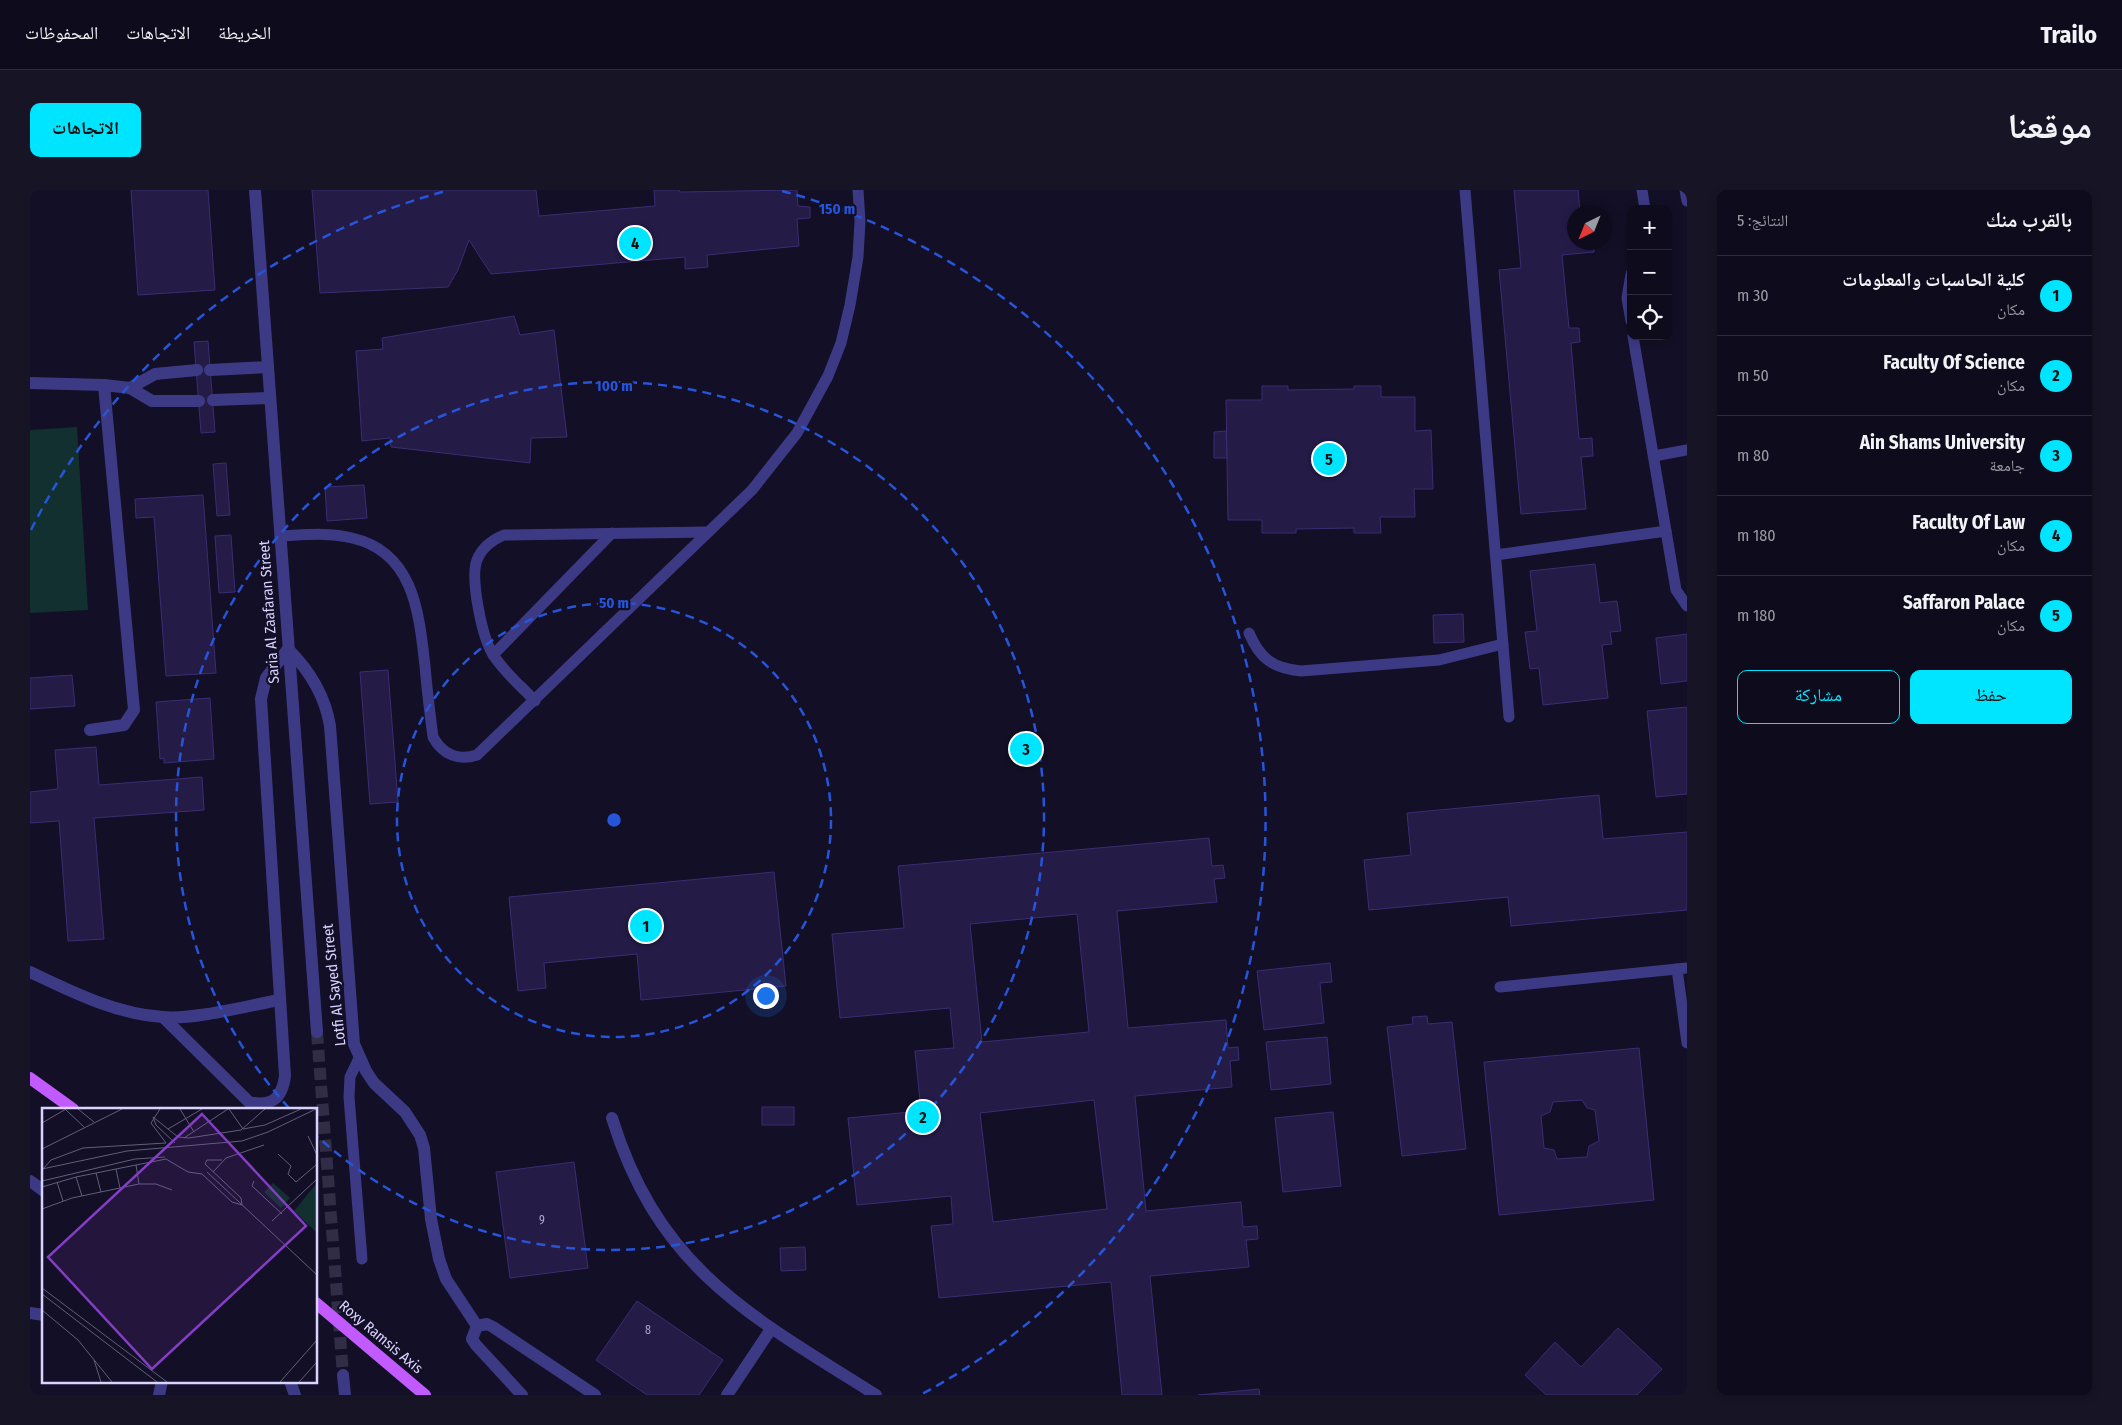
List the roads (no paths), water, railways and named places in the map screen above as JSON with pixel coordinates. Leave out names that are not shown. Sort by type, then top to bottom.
[{"type":"main road","points":[[30,1078],[72,1108]]},
{"type":"main road","name":"Roxy Ramsis Axis","points":[[318,1305],[425,1395]]},
{"type":"street","name":"Saria Al Zaafaran Street","points":[[255,190],[317,1032]]},
{"type":"street","points":[[210,370],[268,368]]},
{"type":"street","points":[[130,388],[155,374],[197,370]]},
{"type":"street","points":[[30,383],[104,385],[130,388],[152,400],[199,401]]},
{"type":"street","points":[[90,730],[124,724],[134,710],[104,385]]},
{"type":"street","points":[[213,400],[270,398]]},
{"type":"street","points":[[164,1018],[249,1102],[269,1103],[284,1088],[285,1076],[261,699],[266,678],[288,649]]},
{"type":"street","name":"Lotfi Al Sayed Street","points":[[288,649],[310,674],[322,697],[330,726],[352,1029],[359,1058],[374,1084],[406,1112],[420,1135],[424,1148],[431,1219],[439,1259],[446,1279],[477,1326],[472,1339],[522,1395]]},
{"type":"street","points":[[30,972],[96,1001],[129,1012],[164,1018],[279,1000]]},
{"type":"street","points":[[612,1118],[622,1151],[635,1181],[671,1239],[718,1288],[771,1329],[876,1395]]},
{"type":"street","points":[[30,1181],[42,1190]]},
{"type":"street","points":[[477,1326],[488,1324],[595,1395]]},
{"type":"street","points":[[727,1395],[771,1329]]},
{"type":"street","points":[[343,1375],[345,1395]]},
{"type":"street","points":[[159,1395],[162,1382]]},
{"type":"street","points":[[290,1382],[295,1395]]},
{"type":"lane","points":[[280,536],[323,534],[353,538],[385,554],[398,568],[412,589],[419,615],[433,738],[446,753],[468,758],[477,755],[752,490],[787,447],[814,405],[841,343],[850,306],[858,248],[860,221],[858,190]]},
{"type":"lane","points":[[1465,190],[1509,717]]},
{"type":"lane","points":[[1642,190],[1644,205]]},
{"type":"lane","points":[[1685,190],[1687,202]]},
{"type":"lane","points":[[1634,340],[1676,590],[1687,606]]},
{"type":"lane","points":[[1654,456],[1687,450]]},
{"type":"lane","points":[[1496,555],[1666,531]]},
{"type":"lane","points":[[535,701],[493,655],[481,623],[474,571],[481,552],[487,545],[504,535],[708,532]]},
{"type":"lane","points":[[493,655],[612,534]]},
{"type":"lane","points":[[1250,634],[1257,652],[1268,660],[1290,670],[1301,671],[1439,660],[1503,644]]},
{"type":"lane","points":[[1500,987],[1682,969],[1687,1043]]},
{"type":"lane","points":[[359,1058],[352,1070],[348,1090],[362,1260]]},
{"type":"tunnel","points":[[317,1032],[343,1375]]},
{"type":"place","name":"Faculty Of Law","points":[[635,243]]},
{"type":"place","name":"Saffaron Palace","points":[[1329,459]]},
{"type":"place","name":"Ain Shams University","points":[[1026,749]]},
{"type":"place","name":"كلية الحاسبات والمعلومات","points":[[646,926]]},
{"type":"place","name":"Faculty Of Science","points":[[923,1117]]}]
